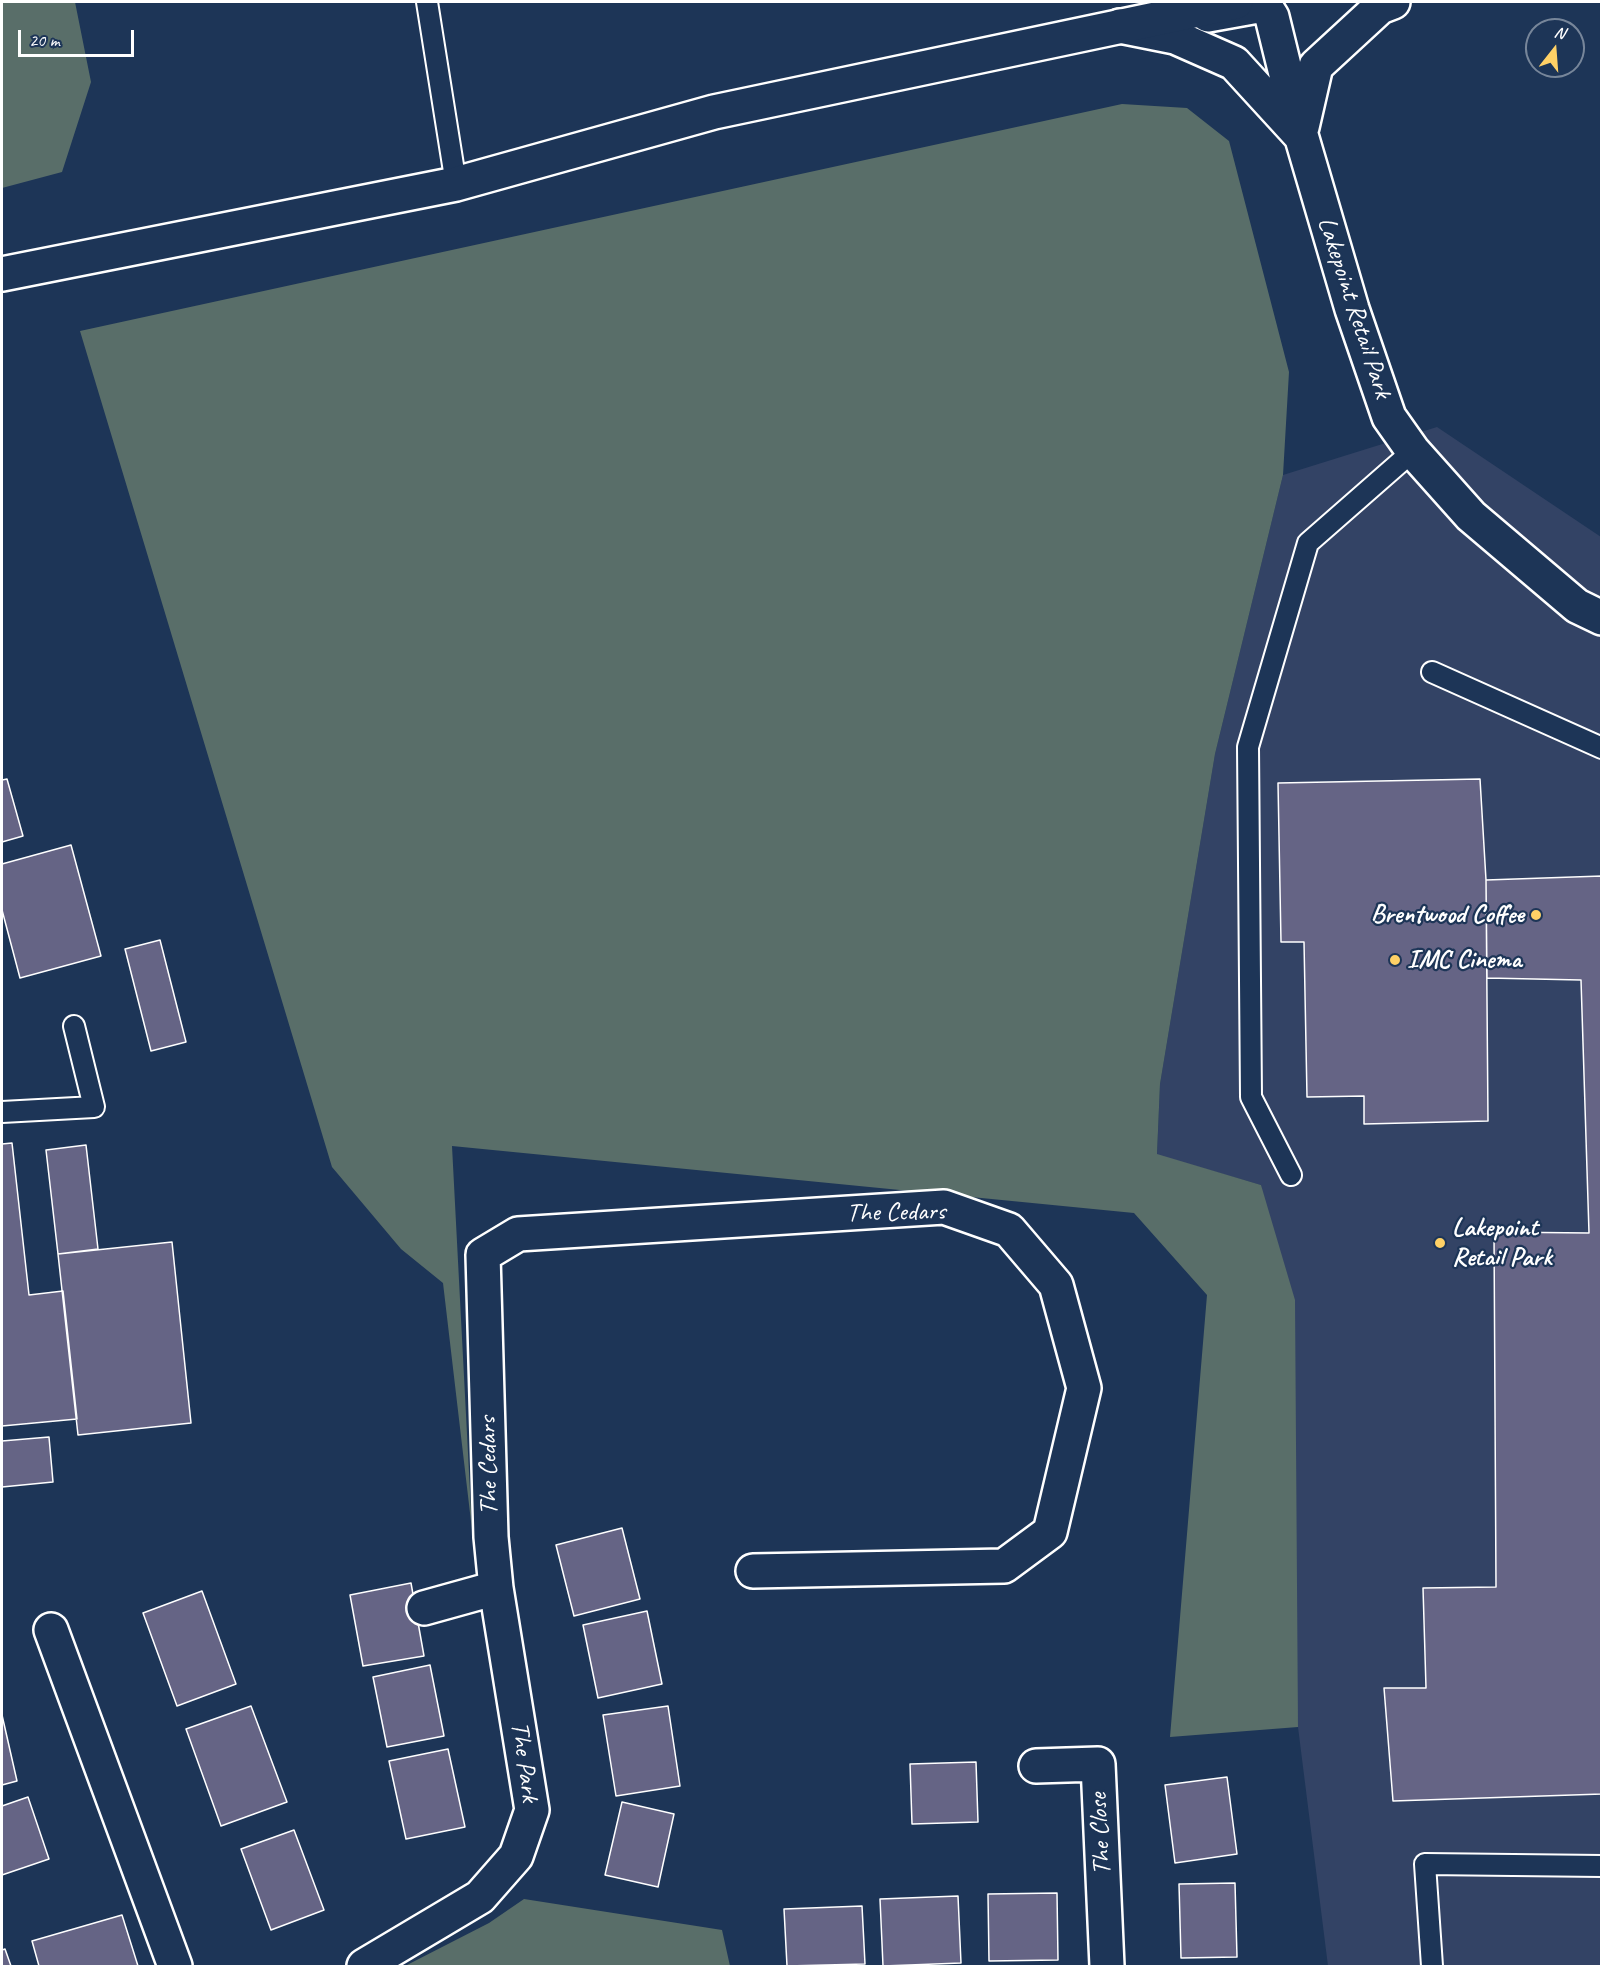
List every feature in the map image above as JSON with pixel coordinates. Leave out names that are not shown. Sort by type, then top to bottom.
[{"type":"street","points":[[2,274],[456,184],[714,112],[1236,2]]},
{"type":"street","points":[[1300,135],[1316,66],[1380,7],[1393,2]]},
{"type":"street","name":"Lakepoint Retail Park","points":[[1170,16],[1210,15],[1258,6],[1267,9],[1272,17],[1300,135],[1352,309],[1389,417],[1413,451],[1471,516],[1577,606],[1602,618]]},
{"type":"street","points":[[1120,26],[1175,37],[1234,63],[1300,135]]},
{"type":"street","name":"The Cedars","points":[[496,1588],[490,1537],[483,1255],[518,1234],[944,1207],[1009,1230],[1056,1285],[1084,1388],[1050,1532],[1004,1566],[753,1571]]},
{"type":"street","points":[[424,1608],[496,1588]]},
{"type":"street","name":"The Park","points":[[364,1966],[480,1897],[516,1856],[532,1810],[496,1588]]},
{"type":"street","points":[[51,1630],[175,1966]]},
{"type":"street","name":"The Close","points":[[1036,1766],[1098,1764],[1107,1966]]},
{"type":"lane","points":[[427,2],[456,184]]},
{"type":"lane","points":[[1292,1175],[1251,1097],[1248,747],[1308,543],[1413,451]]},
{"type":"lane","points":[[1432,672],[1602,748]]},
{"type":"lane","points":[[2,1112],[94,1107],[74,1026]]},
{"type":"lane","points":[[1432,1966],[1425,1864],[1602,1866]]},
{"type":"shaded area","name":"Lakepoint Retail Park","points":[[1437,427],[1601,537],[1601,1966],[1328,1966],[1298,1727],[1261,1185],[1157,1155],[1160,1084],[1215,754],[1283,475]]},
{"type":"green space","points":[[2,2],[75,2],[91,82],[62,172],[2,188]]},
{"type":"green space","points":[[1122,104],[1187,108],[1229,141],[1289,372],[1283,475],[1215,754],[1160,1084],[1157,1154],[1261,1185],[1295,1300],[1298,1727],[1170,1737],[1207,1295],[1134,1213],[452,1146],[472,1530],[443,1283],[401,1249],[332,1167],[80,331]]},
{"type":"green space","points":[[524,1899],[722,1930],[730,1966],[405,1966],[489,1923]]},
{"type":"building","points":[[7,779],[23,836],[2,842],[2,780]]},
{"type":"building","name":"IMC Cinema","points":[[1480,779],[1486,880],[1488,1121],[1364,1124],[1364,1096],[1307,1097],[1304,942],[1281,942],[1278,783]]},
{"type":"building","points":[[71,845],[101,956],[20,978],[2,910],[2,864]]},
{"type":"building","points":[[1602,876],[1602,1794],[1393,1801],[1384,1688],[1426,1688],[1423,1588],[1496,1587],[1494,1232],[1589,1233],[1581,980],[1487,978],[1486,880]]},
{"type":"building","points":[[160,940],[186,1042],[151,1051],[125,949]]},
{"type":"building","points":[[12,1143],[29,1295],[63,1291],[77,1419],[2,1426],[2,1144]]},
{"type":"building","points":[[86,1145],[98,1249],[58,1254],[46,1150]]},
{"type":"building","points":[[172,1242],[191,1423],[78,1435],[58,1254]]},
{"type":"building","points":[[49,1437],[53,1482],[2,1487],[2,1441]]},
{"type":"building","points":[[622,1528],[640,1599],[574,1616],[556,1545]]},
{"type":"building","points":[[411,1583],[424,1656],[363,1666],[350,1595]]},
{"type":"building","points":[[202,1591],[236,1684],[177,1706],[143,1613]]},
{"type":"building","points":[[647,1611],[662,1684],[598,1698],[583,1625]]},
{"type":"building","points":[[430,1665],[444,1736],[387,1747],[373,1677]]},
{"type":"building","points":[[251,1706],[287,1802],[221,1826],[186,1729]]},
{"type":"building","points":[[668,1706],[680,1786],[616,1796],[603,1715]]},
{"type":"building","points":[[2,1715],[17,1781],[2,1785]]},
{"type":"building","points":[[448,1749],[465,1827],[406,1839],[389,1761]]},
{"type":"building","points":[[976,1762],[978,1822],[912,1824],[910,1764]]},
{"type":"building","points":[[1227,1777],[1237,1854],[1175,1863],[1165,1785]]},
{"type":"building","points":[[28,1797],[49,1859],[2,1875],[2,1806]]},
{"type":"building","points":[[622,1802],[674,1814],[658,1887],[605,1875]]},
{"type":"building","points":[[294,1830],[324,1910],[271,1930],[241,1849]]},
{"type":"building","points":[[1235,1883],[1237,1957],[1181,1958],[1179,1884]]},
{"type":"building","points":[[1057,1893],[1058,1960],[989,1961],[988,1894]]},
{"type":"building","points":[[958,1896],[961,1963],[883,1966],[880,1899]]},
{"type":"building","points":[[862,1906],[865,1964],[787,1966],[784,1909]]},
{"type":"building","points":[[122,1915],[138,1966],[39,1966],[32,1941]]},
{"type":"building","points":[[5,1949],[11,1966],[2,1966],[2,1950]]},
{"type":"place","name":"Brentwood Coffee","points":[[1536,915]]},
{"type":"place","name":"IMC Cinema","points":[[1395,960]]},
{"type":"place","name":"Lakepoint Retail Park","points":[[1440,1243]]}]
